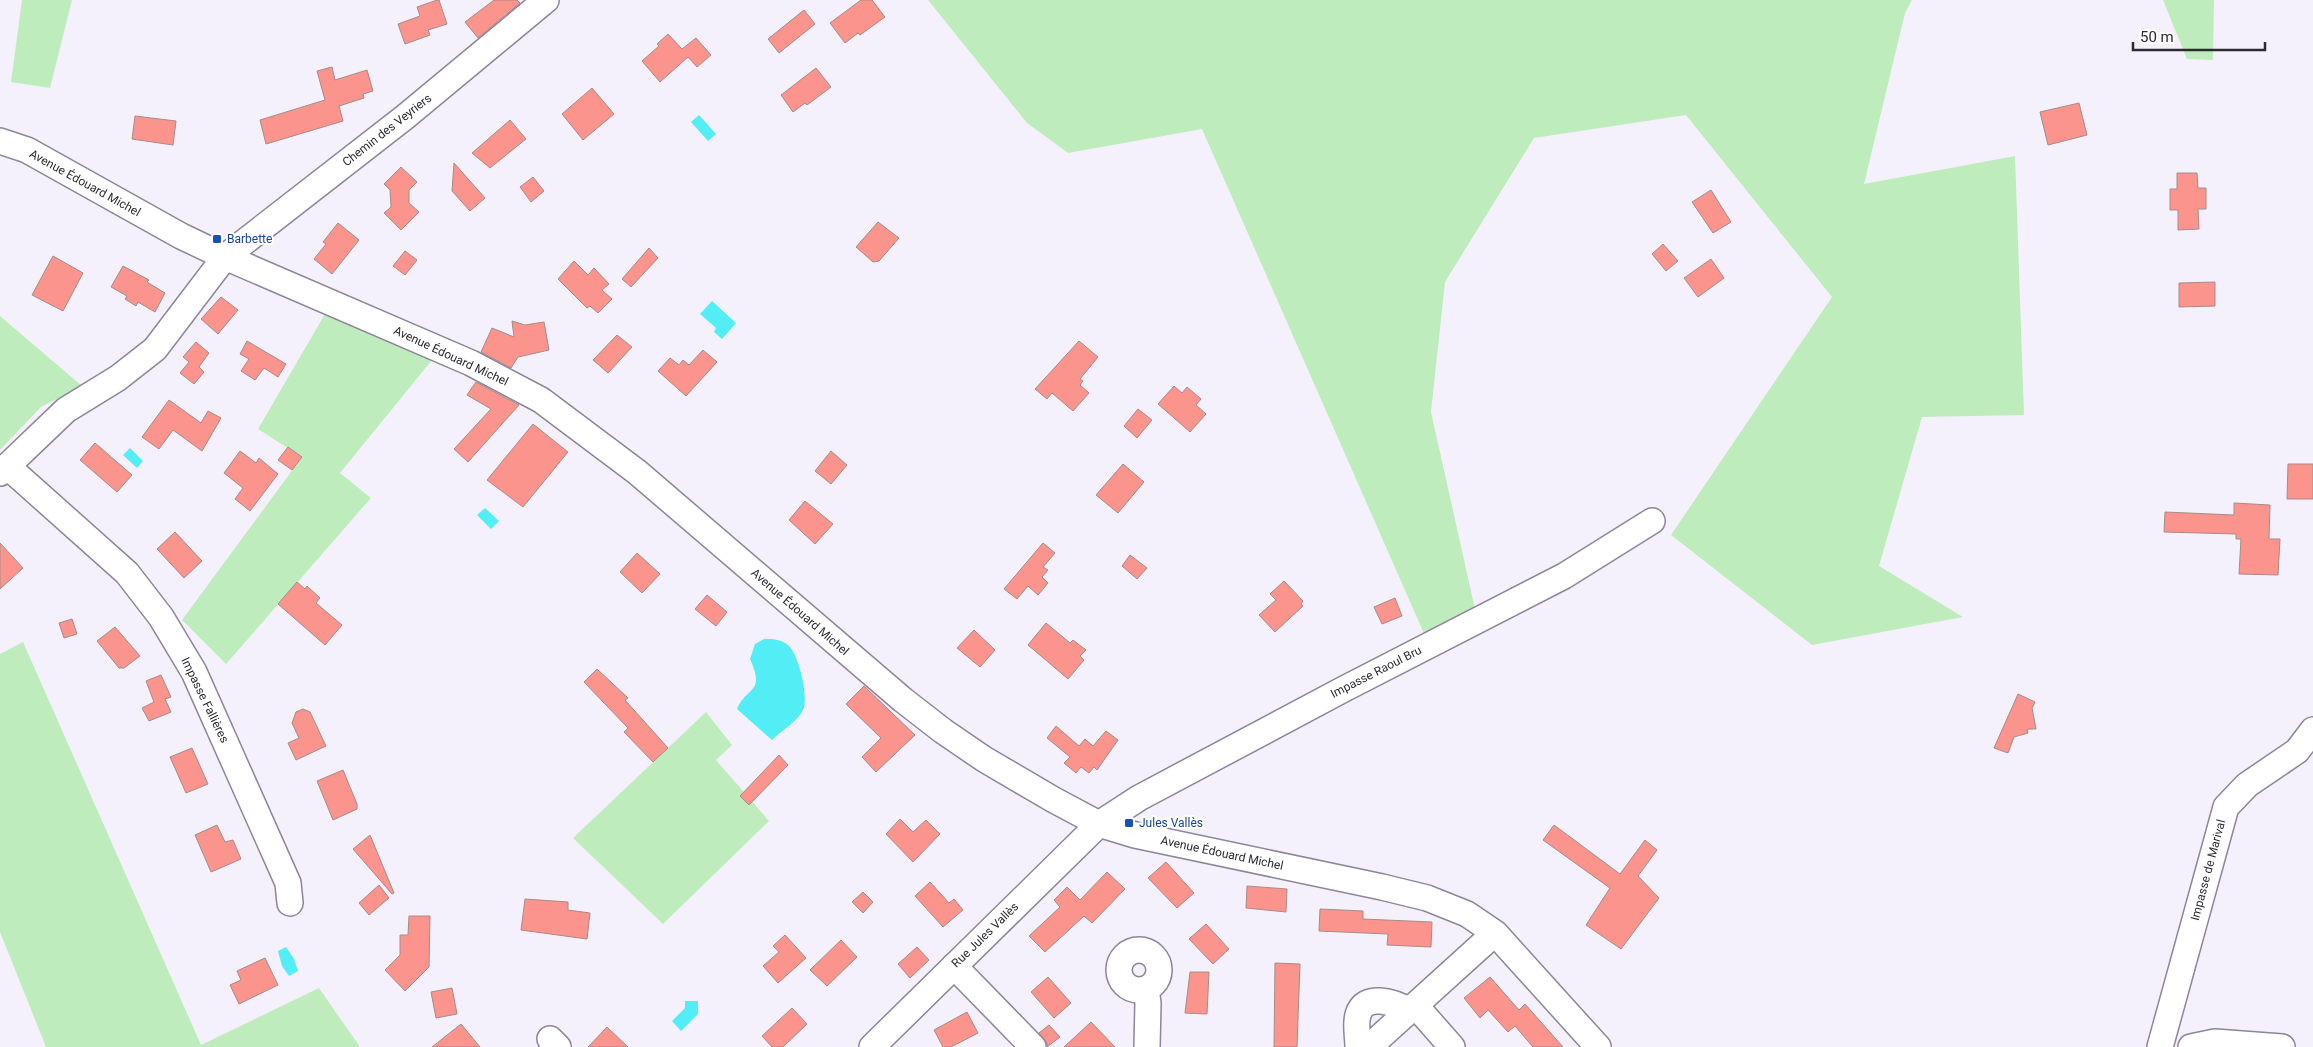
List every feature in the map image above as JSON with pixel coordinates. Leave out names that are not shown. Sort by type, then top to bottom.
[{"type":"street","name":"Chemin des Veyriers","points":[[3,469],[66,410],[118,378],[155,349],[225,257],[405,118],[546,0]]},
{"type":"street","name":"Avenue Édouard Michel","points":[[0,141],[27,150],[181,236],[225,257],[471,363],[541,400],[637,472],[903,700],[943,732],[992,764],[1099,824],[1135,835],[1428,898],[1467,914],[1495,933],[1598,1047]]},
{"type":"street","name":"Impasse Fallières","points":[[3,469],[127,573],[161,617],[194,672],[288,883],[290,903]]},
{"type":"street","name":"Impasse Raoul Bru","points":[[1099,824],[1156,789],[1344,689],[1564,576],[1652,521]]},
{"type":"street","name":"Impasse de Marival","points":[[2160,1047],[2226,807],[2247,785],[2297,751],[2313,730]]},
{"type":"street","name":"Rue Jules Vallès","points":[[872,1047],[1099,824]]},
{"type":"street","points":[[1370,1047],[1495,933]]},
{"type":"street","points":[[954,966],[1033,1047]]},
{"type":"street","points":[[1146,989],[1148,1003],[1146,1047]]},
{"type":"street","points":[[1358,1047],[1357,1017],[1360,1010],[1368,1002],[1377,1001],[1396,1003],[1412,1008],[1452,1047]]},
{"type":"street","points":[[2191,1047],[2215,1042],[2282,1047]]},
{"type":"green space","points":[[22,0],[72,0],[50,88],[11,82]]},
{"type":"green space","points":[[928,0],[1912,0],[1905,13],[1864,184],[2015,156],[2024,415],[1922,417],[1879,566],[1963,617],[1812,645],[1671,535],[1832,297],[1686,115],[1534,138],[1445,282],[1431,412],[1475,609],[1426,638],[1202,129],[1068,153],[1027,123]]},
{"type":"green space","points":[[2163,0],[2214,0],[2213,60],[2187,59]]},
{"type":"green space","points":[[325,314],[432,360],[340,473],[371,498],[226,664],[182,620],[302,457],[258,429]]},
{"type":"green space","points":[[0,316],[82,386],[41,407],[0,450]]},
{"type":"green space","points":[[23,642],[201,1045],[319,988],[360,1047],[46,1047],[0,932],[0,654]]},
{"type":"green space","points":[[706,712],[732,745],[716,760],[769,821],[663,924],[573,838]]},
{"type":"water","points":[[699,115],[716,134],[708,141],[691,122]]},
{"type":"water","points":[[712,301],[736,323],[722,339],[714,332],[716,328],[700,314]]},
{"type":"water","points":[[130,448],[143,461],[137,468],[123,455]]},
{"type":"water","points":[[485,508],[499,521],[491,529],[477,515]]},
{"type":"water","points":[[764,639],[774,639],[783,642],[793,651],[802,677],[805,696],[805,704],[801,714],[772,740],[737,709],[755,684],[756,678],[750,659],[755,644]]},
{"type":"water","points":[[286,947],[294,959],[298,971],[289,976],[282,966],[278,951]]},
{"type":"water","points":[[685,1001],[698,1001],[698,1014],[681,1031],[672,1021],[685,1008]]},
{"type":"building","points":[[439,0],[447,24],[428,30],[430,35],[405,44],[398,24],[420,16],[417,7]]},
{"type":"building","points":[[494,0],[517,0],[520,3],[478,38],[465,22]]},
{"type":"building","points":[[861,0],[872,0],[885,17],[845,43],[830,23]]},
{"type":"building","points":[[804,10],[815,24],[779,53],[768,39]]},
{"type":"building","points":[[668,34],[682,49],[696,38],[711,55],[697,67],[688,57],[660,82],[642,61],[659,46],[657,44]]},
{"type":"building","points":[[332,67],[335,80],[367,70],[373,91],[363,94],[364,98],[339,106],[343,121],[266,144],[260,120],[325,100],[317,71]]},
{"type":"building","points":[[816,68],[831,87],[807,105],[805,103],[793,112],[781,95]]},
{"type":"building","points":[[592,88],[614,114],[583,140],[562,114]]},
{"type":"building","points":[[2079,103],[2087,135],[2048,145],[2040,112]]},
{"type":"building","points":[[135,116],[176,121],[173,145],[132,139]]},
{"type":"building","points":[[510,120],[526,139],[490,168],[472,153]]},
{"type":"building","points":[[454,163],[485,198],[470,211],[452,191]]},
{"type":"building","points":[[401,167],[417,182],[409,190],[409,203],[419,212],[401,230],[384,213],[391,207],[390,190],[384,184]]},
{"type":"building","points":[[2177,173],[2197,173],[2198,188],[2206,188],[2206,209],[2198,209],[2199,229],[2178,230],[2178,210],[2170,210],[2170,189],[2177,189]]},
{"type":"building","points":[[533,177],[544,191],[531,202],[520,187]]},
{"type":"building","points":[[1711,190],[1731,222],[1713,233],[1692,202]]},
{"type":"building","points":[[878,222],[899,238],[879,261],[873,262],[856,247]]},
{"type":"building","points":[[338,223],[359,240],[332,274],[314,259],[326,244],[323,242]]},
{"type":"building","points":[[1663,244],[1678,261],[1666,271],[1652,254]]},
{"type":"building","points":[[649,248],[658,258],[631,287],[622,279]]},
{"type":"building","points":[[405,251],[417,260],[405,275],[393,266]]},
{"type":"building","points":[[53,256],[83,273],[63,311],[32,295]]},
{"type":"building","points":[[1711,259],[1724,278],[1698,297],[1684,278]]},
{"type":"building","points":[[574,261],[588,275],[594,268],[609,284],[602,290],[612,299],[598,313],[590,306],[587,308],[558,279]]},
{"type":"building","points":[[123,266],[149,280],[147,282],[165,293],[155,312],[138,302],[136,306],[125,299],[127,296],[111,287]]},
{"type":"building","points":[[2215,282],[2215,306],[2179,307],[2179,283]]},
{"type":"building","points":[[221,297],[238,310],[218,334],[201,319]]},
{"type":"building","points":[[512,321],[525,325],[544,322],[549,350],[518,357],[511,368],[481,352],[492,328],[514,337]]},
{"type":"building","points":[[617,335],[632,347],[608,373],[593,360]]},
{"type":"building","points":[[247,341],[286,364],[278,377],[264,368],[255,380],[241,371],[249,359],[240,354]]},
{"type":"building","points":[[1079,341],[1098,357],[1080,379],[1083,381],[1080,385],[1089,393],[1073,411],[1052,393],[1047,399],[1035,389]]},
{"type":"building","points":[[196,342],[209,353],[199,367],[204,372],[194,384],[180,373],[189,362],[183,357]]},
{"type":"building","points":[[703,350],[717,362],[686,396],[658,371],[670,358],[679,365],[683,360],[689,365]]},
{"type":"building","points":[[476,382],[519,405],[468,462],[454,449],[491,409],[467,395]]},
{"type":"building","points":[[1174,386],[1182,393],[1187,387],[1201,399],[1196,405],[1206,414],[1190,432],[1158,404]]},
{"type":"building","points":[[169,400],[201,423],[208,411],[221,418],[202,451],[173,430],[159,449],[142,437]]},
{"type":"building","points":[[1138,409],[1152,420],[1137,438],[1124,426]]},
{"type":"building","points":[[533,424],[568,452],[523,507],[487,480]]},
{"type":"building","points":[[95,443],[132,475],[117,492],[80,460]]},
{"type":"building","points":[[288,447],[302,457],[292,470],[278,460]]},
{"type":"building","points":[[240,451],[256,463],[259,458],[278,474],[250,511],[235,499],[243,488],[224,473]]},
{"type":"building","points":[[831,451],[847,465],[831,484],[815,471]]},
{"type":"building","points":[[1123,464],[1144,482],[1118,513],[1096,495]]},
{"type":"building","points":[[2288,464],[2313,464],[2313,499],[2287,499]]},
{"type":"building","points":[[805,501],[833,524],[815,544],[789,520]]},
{"type":"building","points":[[2234,503],[2270,505],[2269,539],[2280,539],[2278,575],[2239,574],[2241,539],[2236,539],[2236,534],[2164,532],[2165,512],[2234,515]]},
{"type":"building","points":[[175,532],[202,561],[184,578],[157,549]]},
{"type":"building","points":[[0,543],[23,568],[0,589]]},
{"type":"building","points":[[1043,543],[1055,553],[1043,567],[1048,570],[1042,577],[1048,583],[1038,595],[1028,586],[1017,599],[1004,589]]},
{"type":"building","points":[[637,553],[660,574],[642,593],[620,572]]},
{"type":"building","points":[[1130,555],[1147,568],[1137,579],[1122,566]]},
{"type":"building","points":[[1284,581],[1303,601],[1301,604],[1303,606],[1275,632],[1259,615],[1276,600],[1270,594]]},
{"type":"building","points":[[297,582],[305,589],[307,586],[320,598],[316,603],[342,625],[325,645],[278,604]]},
{"type":"building","points":[[707,595],[727,612],[716,626],[695,609]]},
{"type":"building","points":[[1395,598],[1402,616],[1382,624],[1374,607]]},
{"type":"building","points":[[72,619],[77,634],[64,638],[59,623]]},
{"type":"building","points":[[1046,623],[1070,643],[1073,640],[1086,650],[1080,656],[1084,660],[1068,679],[1028,645]]},
{"type":"building","points":[[115,627],[140,656],[124,668],[119,668],[97,641]]},
{"type":"building","points":[[974,630],[995,650],[980,667],[957,648]]},
{"type":"building","points":[[597,669],[628,698],[625,700],[668,748],[653,762],[624,732],[628,728],[584,682]]},
{"type":"building","points":[[161,675],[171,697],[165,699],[171,712],[149,721],[142,708],[154,702],[146,681]]},
{"type":"building","points":[[864,686],[915,735],[876,772],[862,757],[881,738],[846,704]]},
{"type":"building","points":[[2018,694],[2035,702],[2032,708],[2036,729],[2027,729],[2028,733],[2014,737],[2008,753],[1994,748]]},
{"type":"building","points":[[303,709],[310,712],[326,746],[296,760],[288,743],[299,738],[292,723],[296,712]]},
{"type":"building","points":[[1056,726],[1079,746],[1085,739],[1093,746],[1106,731],[1118,740],[1097,770],[1094,767],[1089,773],[1081,767],[1076,773],[1064,763],[1070,757],[1047,738]]},
{"type":"building","points":[[192,748],[208,784],[186,793],[170,757]]},
{"type":"building","points":[[779,755],[788,765],[749,805],[740,796]]},
{"type":"building","points":[[343,770],[357,804],[357,809],[333,820],[317,781]]},
{"type":"building","points":[[900,819],[913,832],[926,820],[940,834],[913,862],[886,834]]},
{"type":"building","points":[[217,825],[225,842],[233,840],[241,859],[211,872],[195,835]]},
{"type":"building","points":[[1554,825],[1620,874],[1645,840],[1657,850],[1638,876],[1659,898],[1621,949],[1586,925],[1610,888],[1543,840]]},
{"type":"building","points":[[370,835],[394,893],[392,894],[353,849]]},
{"type":"building","points":[[1166,862],[1194,893],[1177,908],[1148,878]]},
{"type":"building","points":[[1107,872],[1125,889],[1092,923],[1084,916],[1045,952],[1029,936],[1060,907],[1054,900],[1067,887],[1080,900]]},
{"type":"building","points":[[930,882],[949,903],[954,899],[963,910],[943,927],[915,896]]},
{"type":"building","points":[[379,885],[389,898],[369,915],[359,903]]},
{"type":"building","points":[[1247,886],[1287,889],[1286,912],[1246,908]]},
{"type":"building","points":[[863,892],[873,902],[863,913],[852,902]]},
{"type":"building","points":[[525,899],[568,902],[568,910],[590,913],[587,939],[521,930]]},
{"type":"building","points":[[1320,909],[1363,911],[1363,919],[1432,922],[1431,947],[1387,945],[1388,934],[1319,931]]},
{"type":"building","points":[[409,916],[430,916],[429,967],[405,991],[385,970],[400,955],[400,935],[408,935]]},
{"type":"building","points":[[1206,924],[1229,949],[1213,964],[1189,939]]},
{"type":"building","points":[[785,935],[806,958],[778,983],[763,966],[779,952],[773,946]]},
{"type":"building","points":[[841,940],[857,957],[827,986],[810,970]]},
{"type":"building","points":[[917,947],[929,960],[910,978],[898,964]]},
{"type":"building","points":[[265,958],[278,985],[239,1004],[230,985],[241,980],[237,971]]},
{"type":"building","points":[[1275,963],[1300,964],[1297,1047],[1274,1047]]},
{"type":"building","points":[[1190,972],[1209,972],[1207,1014],[1185,1013]]},
{"type":"building","points":[[1048,977],[1071,1003],[1054,1018],[1031,992]]},
{"type":"building","points":[[1490,977],[1519,1010],[1525,1004],[1563,1047],[1533,1047],[1515,1026],[1508,1032],[1488,1010],[1480,1018],[1464,998]]},
{"type":"building","points":[[452,988],[457,1014],[436,1018],[431,992]]},
{"type":"building","points":[[792,1008],[807,1024],[783,1047],[772,1047],[762,1036]]},
{"type":"building","points":[[967,1012],[978,1033],[951,1047],[943,1047],[934,1030]]},
{"type":"building","points":[[1091,1022],[1115,1047],[1064,1047]]},
{"type":"building","points":[[461,1024],[480,1047],[432,1047]]},
{"type":"building","points":[[1049,1025],[1060,1037],[1047,1047],[1047,1043],[1039,1033]]},
{"type":"building","points":[[607,1027],[628,1047],[588,1047]]},
{"type":"place","name":"Barbette","points":[[217,239]]},
{"type":"place","name":"Jules Vallès","points":[[1129,823]]}]
